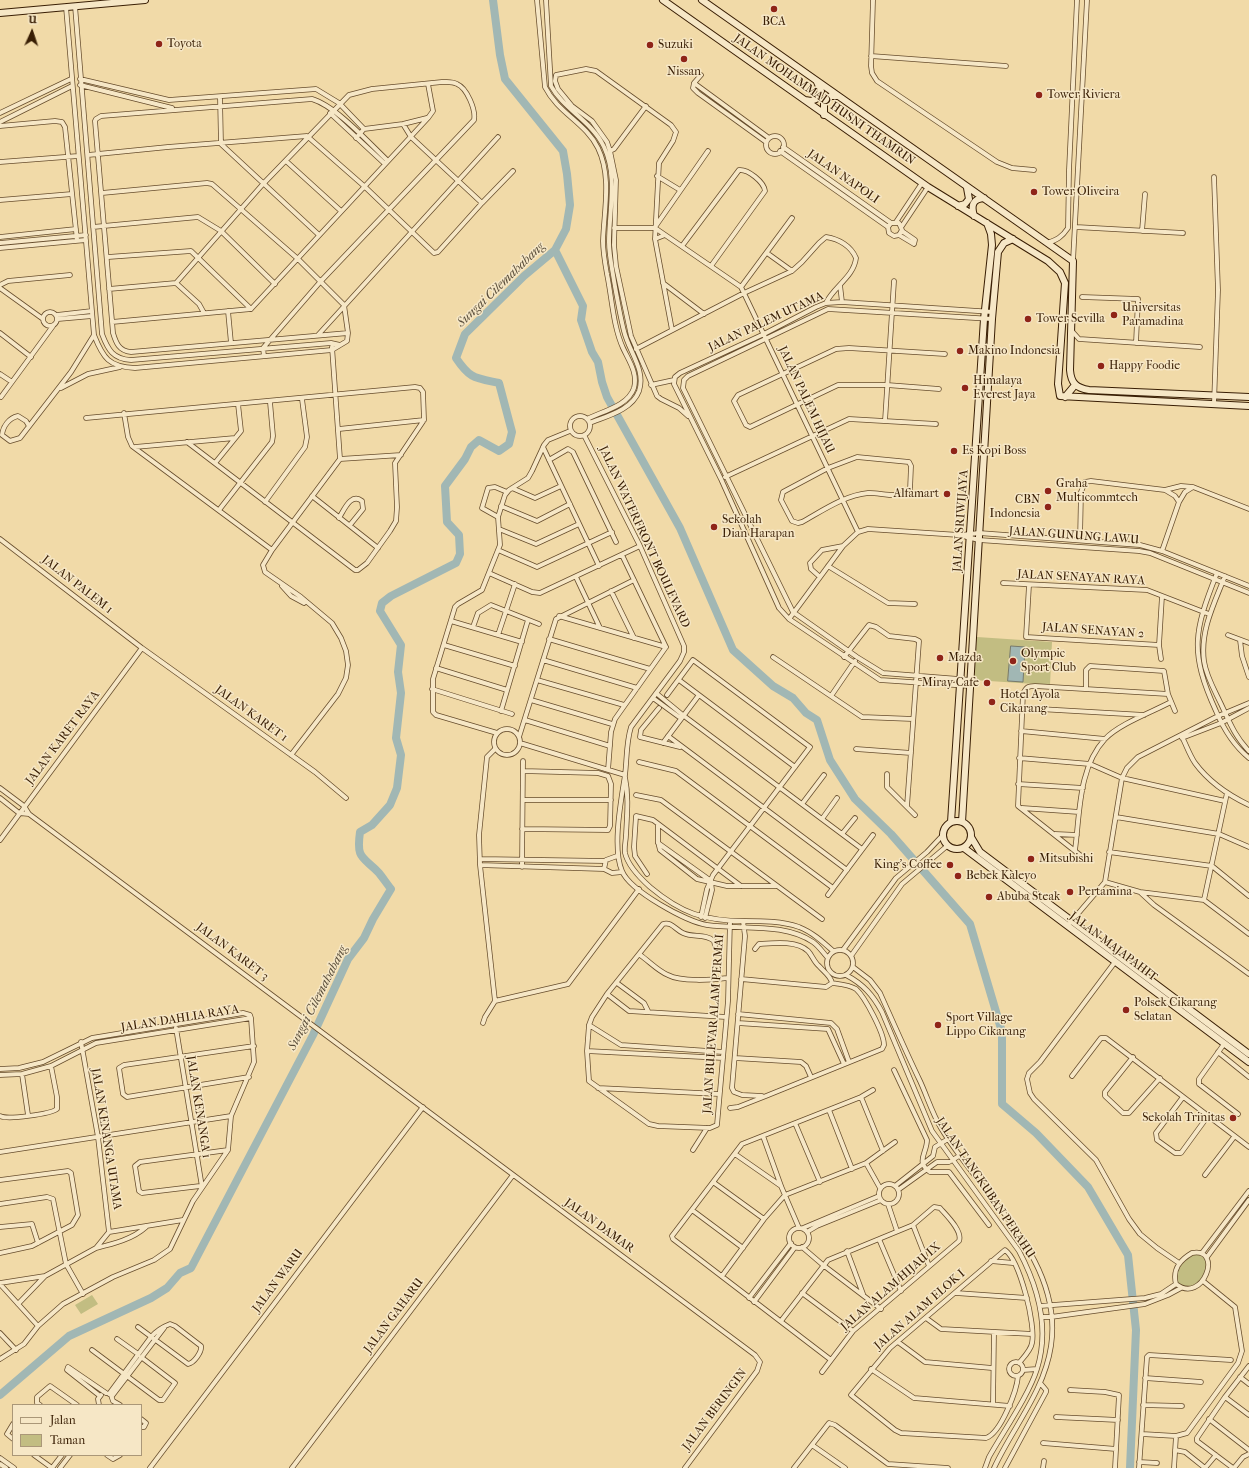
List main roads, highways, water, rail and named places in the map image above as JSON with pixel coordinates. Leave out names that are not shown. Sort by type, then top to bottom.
[{"type":"water","points":[[1011,646],[1025,647],[1023,682],[1008,681]]},
{"type":"waterway","name":"Sungai Cilemahabang","points":[[0,1395],[69,1336],[151,1298],[167,1288],[180,1273],[191,1268],[313,1035],[348,959],[364,938],[373,919],[391,889],[379,873],[362,857],[359,848],[360,832],[372,825],[390,805],[397,788],[401,755],[396,738],[401,693],[398,672],[401,645],[380,611],[382,603],[391,596],[456,563],[460,554],[459,535],[447,522],[445,486],[465,459],[471,447],[479,440],[499,451],[509,444],[512,432],[499,383],[484,380],[469,374],[456,358],[465,334],[524,276],[555,250],[566,229],[570,205],[563,151],[505,79],[500,55],[493,0]]},
{"type":"waterway","points":[[555,250],[583,306],[581,320],[592,352],[598,362],[607,397],[680,528],[733,650],[773,686],[793,698],[806,713],[817,720],[830,760],[855,799],[891,834],[970,924],[1002,1032],[1002,1104],[1036,1133],[1088,1187],[1128,1255],[1136,1330],[1130,1468]]},
{"type":"place","name":"BCA","points":[[774,9]]},
{"type":"place","name":"Toyota","points":[[159,44]]},
{"type":"place","name":"Suzuki","points":[[650,45]]},
{"type":"place","name":"Nissan","points":[[684,59]]},
{"type":"place","name":"Tower Riviera","points":[[1039,95]]},
{"type":"place","name":"Tower Oliveira","points":[[1034,192]]},
{"type":"place","name":"Universitas Paramadina","points":[[1114,315]]},
{"type":"place","name":"Tower Sevilla","points":[[1028,319]]},
{"type":"place","name":"Makino Indonesia","points":[[960,351]]},
{"type":"place","name":"Happy Foodie","points":[[1101,366]]},
{"type":"place","name":"Himalaya Everest Jaya","points":[[965,388]]},
{"type":"place","name":"Es Kopi Boss","points":[[954,451]]},
{"type":"place","name":"Graha Multicommtech","points":[[1048,491]]},
{"type":"place","name":"Alfamart","points":[[947,494]]},
{"type":"place","name":"CBN Indonesia","points":[[1048,507]]},
{"type":"place","name":"Sekolah Dian Harapan","points":[[714,527]]},
{"type":"place","name":"Mazda","points":[[940,658]]},
{"type":"place","name":"Olympic Sport Club","points":[[1013,661]]},
{"type":"place","name":"Miray Cafe","points":[[987,683]]},
{"type":"place","name":"Hotel Ayola Cikarang","points":[[992,702]]},
{"type":"place","name":"Mitsubishi","points":[[1031,859]]},
{"type":"place","name":"King's Coffee","points":[[950,865]]},
{"type":"place","name":"Bebek Kaleyo","points":[[958,876]]},
{"type":"place","name":"Pertamina","points":[[1070,892]]},
{"type":"place","name":"Abuba Steak","points":[[989,897]]},
{"type":"place","name":"Polsek Cikarang Selatan","points":[[1126,1010]]},
{"type":"place","name":"Sport Village Lippo Cikarang","points":[[938,1025]]},
{"type":"place","name":"Sekolah Trinitas","points":[[1233,1118]]}]
